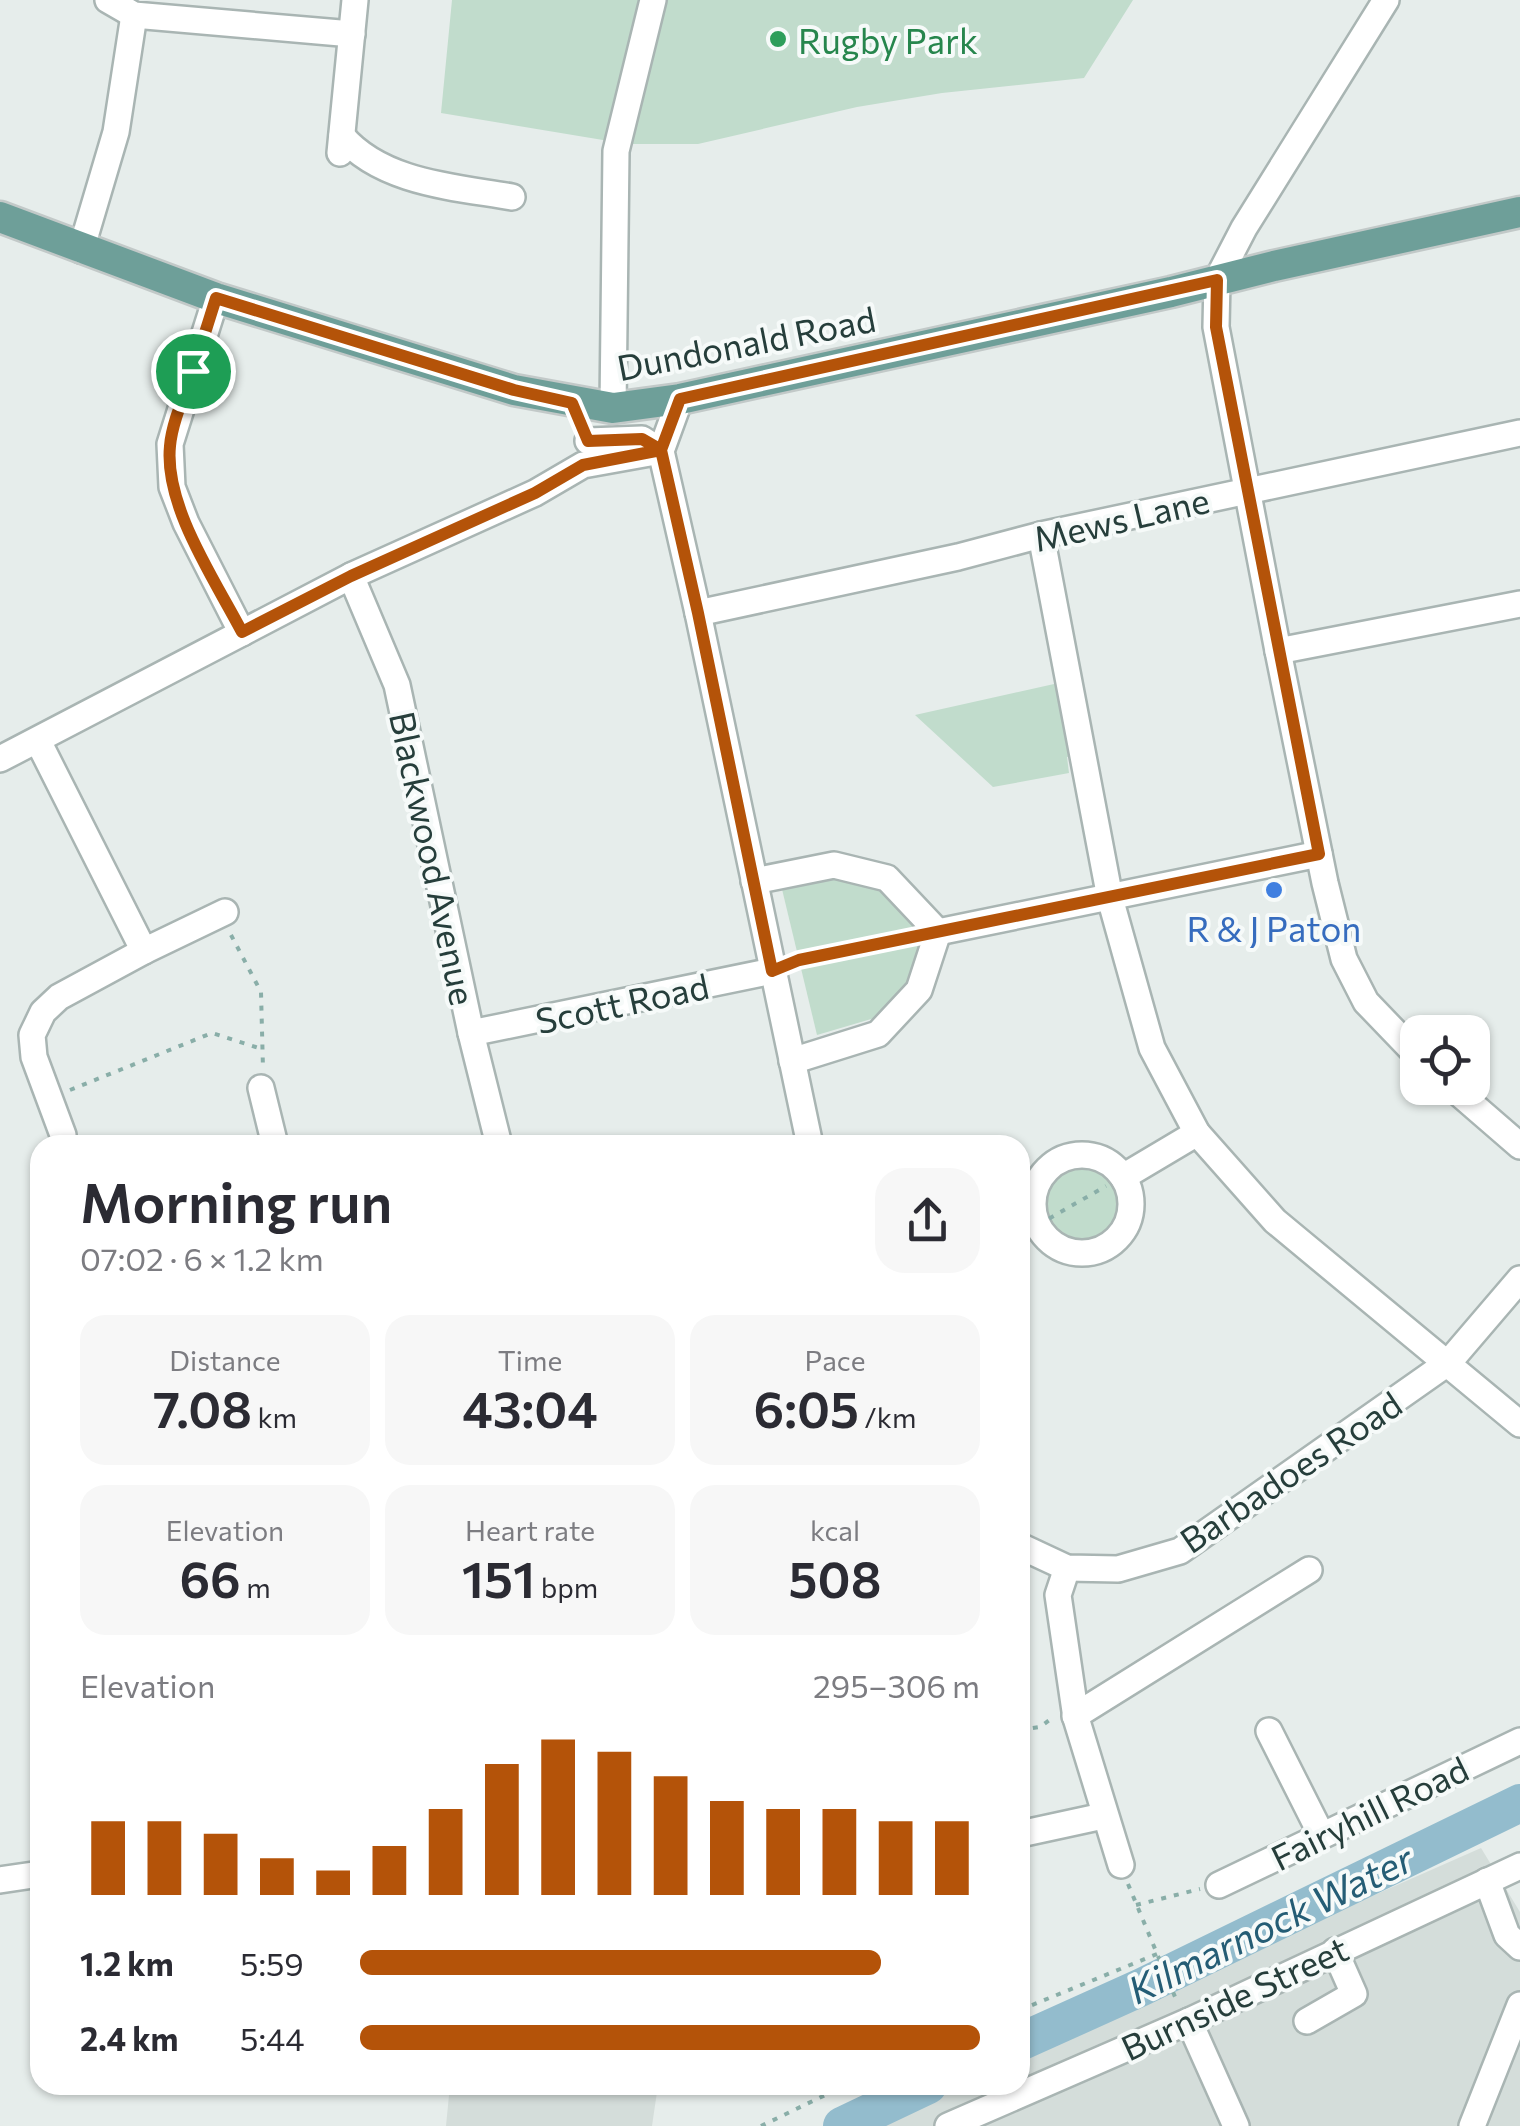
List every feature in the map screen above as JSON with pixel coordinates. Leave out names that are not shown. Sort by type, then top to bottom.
[{"type":"main road","name":"Dundonald Road","points":[[0,217],[216,298],[514,390],[612,408],[680,399],[1520,212]]},
{"type":"street","points":[[108,0],[134,14],[352,34]]},
{"type":"street","points":[[355,0],[341,147],[416,180],[512,197]]},
{"type":"street","points":[[612,408],[616,152],[653,1],[642,0]]},
{"type":"street","points":[[1386,0],[1244,228],[1217,280],[1216,327],[1319,854],[1344,959],[1366,1002],[1400,1037]]},
{"type":"street","points":[[82,250],[116,132],[134,14]]},
{"type":"street","points":[[216,298],[170,444],[172,487],[186,523],[242,632]]},
{"type":"street","points":[[680,399],[661,450],[808,1135]]},
{"type":"street","points":[[572,403],[586,453]]},
{"type":"street","name":"Mews Lane","points":[[698,613],[961,568],[1041,534],[1520,433]]},
{"type":"street","points":[[0,759],[351,576],[535,493],[586,453],[661,450]]},
{"type":"street","points":[[1041,534],[1110,898],[1152,1048],[1197,1133],[1276,1221],[1520,1424]]},
{"type":"street","name":"Blackwood Avenue","points":[[351,576],[397,685],[496,1135]]},
{"type":"street","points":[[1278,651],[1520,604]]},
{"type":"street","points":[[38,741],[144,951]]},
{"type":"street","points":[[938,932],[1319,854]]},
{"type":"street","points":[[754,881],[834,865],[887,878],[938,932]]},
{"type":"street","points":[[63,1134],[47,1099],[33,1046],[32,1035],[43,1012],[59,997],[222,913]]},
{"type":"street","points":[[792,1061],[878,1034],[919,990],[938,932]]},
{"type":"street","name":"Scott Road","points":[[471,1033],[772,971]]},
{"type":"street","points":[[261,1088],[273,1135]]},
{"type":"street","points":[[1473,1105],[1520,1146]]},
{"type":"street","points":[[1123,1176],[1197,1133]]},
{"type":"street","points":[[1030,1224],[1040,1177],[1053,1164],[1069,1156],[1086,1155],[1106,1161],[1123,1176],[1131,1201],[1128,1221],[1119,1236],[1105,1247],[1084,1253],[1066,1250],[1030,1231]]},
{"type":"street","name":"Barbadoes Road","points":[[1030,1551],[1067,1568],[1118,1569],[1180,1550],[1449,1362],[1520,1279]]},
{"type":"street","points":[[1067,1568],[1058,1596],[1075,1717],[1120,1866]]},
{"type":"street","points":[[1075,1717],[1310,1570]]},
{"type":"street","points":[[1269,1731],[1322,1834]]},
{"type":"street","name":"Fairyhill Road","points":[[1219,1885],[1520,1741]]},
{"type":"street","points":[[1030,1832],[1104,1816]]},
{"type":"street","name":"Burnside Street","points":[[1030,2088],[1520,1866]]},
{"type":"street","points":[[0,1880],[30,1876]]},
{"type":"street","points":[[1487,1881],[1508,1934],[1520,1946]]},
{"type":"street","points":[[1307,2021],[1354,1994],[1335,1951]]},
{"type":"street","points":[[1472,2126],[1520,2006]]},
{"type":"street","points":[[1185,2015],[1236,2126]]},
{"type":"street","name":"Burnside Street","points":[[948,2126],[1014,2095]]},
{"type":"path","points":[[222,913],[260,992],[261,1088]]},
{"type":"path","points":[[772,971],[799,960],[938,932]]},
{"type":"path","points":[[47,1099],[212,1034],[262,1049]]},
{"type":"path","points":[[1030,1230],[1123,1176]]},
{"type":"path","points":[[1030,1728],[1058,1714],[1075,1717]]},
{"type":"path","points":[[1120,1866],[1185,2015]]},
{"type":"path","points":[[1136,1905],[1219,1885]]},
{"type":"path","points":[[1030,2006],[1157,1954]]},
{"type":"path","points":[[761,2126],[825,2095]]},
{"type":"shaded area","points":[[1481,1848],[1520,1912],[1520,2126],[849,2126],[919,2095],[1030,2095],[1030,2047]]},
{"type":"shaded area","points":[[449,2095],[657,2095],[652,2126],[446,2126]]},
{"type":"green space","name":"Rugby Park","points":[[452,0],[1133,0],[1084,78],[942,93],[857,107],[698,144],[627,144],[441,113]]},
{"type":"green space","points":[[1063,682],[1080,755],[1067,757],[1069,773],[993,787],[915,715]]},
{"type":"green space","points":[[855,875],[894,894],[921,935],[911,982],[878,1017],[817,1035],[781,885]]},
{"type":"green space","points":[[1082,1163],[1097,1166],[1110,1175],[1119,1188],[1119,1218],[1110,1231],[1097,1240],[1082,1243],[1067,1240],[1054,1231],[1045,1218],[1042,1203],[1045,1188],[1054,1175],[1067,1166]]},
{"type":"waterway","name":"Kilmarnock Water","points":[[1030,2037],[1520,1803]]},
{"type":"waterway","name":"Kilmarnock Water","points":[[842,2126],[907,2095]]},
{"type":"place","name":"Rugby Park","points":[[778,39]]},
{"type":"place","name":"R & J Paton","points":[[1274,890]]},
{"type":"route","points":[[193,371],[170,444],[172,487],[186,523],[242,632],[351,576],[535,493],[583,465],[661,450],[680,399],[1217,280],[1216,327],[1319,854],[799,960],[772,971],[661,450],[642,439],[588,441],[572,403],[514,390],[216,298],[193,371]]}]
